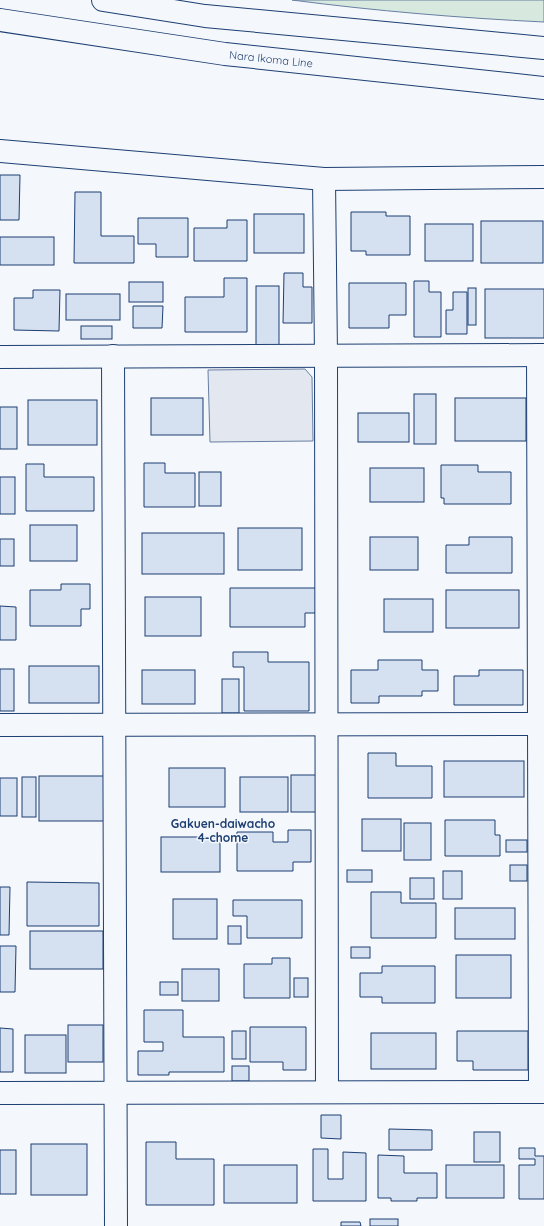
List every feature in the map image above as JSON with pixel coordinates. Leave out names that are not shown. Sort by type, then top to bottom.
[{"type":"street","points":[[103,0],[205,16],[544,48]]},
{"type":"street","name":"Nara Ikoma Line","points":[[0,20],[225,54],[544,88]]},
{"type":"street","points":[[0,151],[324,179],[544,177]]},
{"type":"street","points":[[324,179],[326,355],[327,1092]]},
{"type":"street","points":[[0,357],[541,355],[542,1092],[0,1094]]},
{"type":"street","points":[[113,356],[116,1226]]},
{"type":"street","points":[[0,725],[541,724]]},
{"type":"shaded area","points":[[292,0],[544,0],[544,22],[418,14]]},
{"type":"shaded area","points":[[305,369],[312,377],[313,441],[210,442],[208,370]]},
{"type":"building","points":[[0,175],[20,175],[19,220],[0,220]]},
{"type":"building","points":[[75,192],[101,192],[101,236],[134,236],[134,263],[74,263]]},
{"type":"building","points":[[351,212],[386,212],[386,216],[410,216],[410,255],[366,255],[366,251],[351,251]]},
{"type":"building","points":[[254,214],[304,214],[304,253],[254,253]]},
{"type":"building","points":[[138,218],[188,218],[188,257],[156,257],[156,244],[138,244]]},
{"type":"building","points":[[227,220],[247,220],[247,261],[194,261],[194,228],[227,228]]},
{"type":"building","points":[[481,221],[543,221],[543,263],[481,263]]},
{"type":"building","points":[[425,224],[473,224],[473,261],[425,261]]},
{"type":"building","points":[[0,237],[54,237],[54,265],[0,265]]},
{"type":"building","points":[[284,273],[303,273],[303,287],[312,287],[312,323],[283,323]]},
{"type":"building","points":[[224,278],[247,278],[247,332],[185,332],[185,297],[224,297]]},
{"type":"building","points":[[414,281],[429,281],[429,292],[441,292],[441,337],[414,337]]},
{"type":"building","points":[[129,282],[163,282],[163,302],[129,302]]},
{"type":"building","points":[[349,283],[406,283],[406,315],[389,315],[389,328],[349,328]]},
{"type":"building","points":[[256,286],[279,286],[279,345],[256,345]]},
{"type":"building","points":[[468,288],[476,288],[476,325],[468,325]]},
{"type":"building","points":[[485,289],[544,289],[544,338],[485,338]]},
{"type":"building","points":[[33,290],[60,290],[59,331],[14,330],[14,298],[33,298]]},
{"type":"building","points":[[453,292],[467,292],[467,334],[446,334],[446,310],[453,310]]},
{"type":"building","points":[[66,294],[120,294],[120,320],[66,320]]},
{"type":"building","points":[[133,306],[163,306],[162,328],[133,328]]},
{"type":"building","points":[[81,326],[112,326],[112,339],[81,339]]},
{"type":"building","points":[[414,394],[436,394],[436,444],[414,444]]},
{"type":"building","points":[[151,398],[203,398],[203,435],[151,435]]},
{"type":"building","points":[[455,398],[526,398],[526,441],[455,441]]},
{"type":"building","points":[[28,400],[97,400],[97,445],[28,445]]},
{"type":"building","points":[[0,407],[17,407],[17,449],[0,449]]},
{"type":"building","points":[[358,413],[409,413],[409,442],[358,442]]},
{"type":"building","points":[[144,463],[165,463],[165,473],[195,473],[195,507],[144,507]]},
{"type":"building","points":[[26,464],[44,464],[44,477],[94,477],[94,511],[26,511]]},
{"type":"building","points":[[441,465],[478,465],[478,472],[511,472],[511,504],[444,504],[444,498],[441,498]]},
{"type":"building","points":[[370,468],[424,468],[424,502],[370,502]]},
{"type":"building","points":[[199,472],[221,472],[221,506],[199,506]]},
{"type":"building","points":[[0,477],[15,477],[15,514],[0,514]]},
{"type":"building","points":[[30,525],[77,525],[77,561],[30,561]]},
{"type":"building","points":[[238,528],[302,528],[302,570],[238,570]]},
{"type":"building","points":[[142,533],[224,533],[224,574],[142,574]]},
{"type":"building","points":[[370,537],[418,537],[418,570],[370,570]]},
{"type":"building","points":[[469,537],[512,537],[512,573],[446,573],[446,545],[469,545]]},
{"type":"building","points":[[0,539],[14,539],[14,566],[0,566]]},
{"type":"building","points":[[61,584],[90,584],[90,609],[81,609],[81,626],[30,626],[30,590],[61,590]]},
{"type":"building","points":[[230,588],[317,588],[317,613],[305,613],[305,627],[230,627]]},
{"type":"building","points":[[446,590],[519,590],[519,628],[446,628]]},
{"type":"building","points":[[145,597],[201,597],[201,636],[145,636]]},
{"type":"building","points":[[384,599],[433,599],[433,632],[384,632]]},
{"type":"building","points":[[0,606],[16,607],[16,640],[0,640]]},
{"type":"building","points":[[233,652],[268,652],[268,662],[309,662],[309,711],[244,711],[244,667],[233,667]]},
{"type":"building","points":[[378,660],[422,660],[422,670],[438,670],[438,691],[422,691],[422,696],[379,696],[379,703],[351,703],[351,670],[378,670]]},
{"type":"building","points":[[29,666],[99,666],[99,703],[29,703]]},
{"type":"building","points":[[0,669],[14,669],[14,711],[0,711]]},
{"type":"building","points":[[142,670],[195,670],[195,704],[142,704]]},
{"type":"building","points":[[479,670],[523,670],[523,705],[454,705],[454,676],[479,676]]},
{"type":"building","points":[[222,679],[239,679],[239,713],[222,713]]},
{"type":"building","points":[[368,753],[396,753],[396,766],[432,766],[432,798],[368,798]]},
{"type":"building","points":[[444,761],[524,761],[524,797],[444,797]]},
{"type":"building","points":[[169,768],[225,768],[225,807],[169,807]]},
{"type":"building","points":[[291,775],[316,775],[316,812],[291,812]]},
{"type":"building","points":[[39,776],[105,776],[105,821],[39,821]]},
{"type":"building","points":[[22,777],[36,777],[36,817],[22,817]]},
{"type":"building","points":[[240,777],[288,777],[288,812],[240,812]]},
{"type":"building","points":[[0,778],[17,778],[17,816],[0,816]]},
{"type":"building","points":[[362,819],[401,819],[401,851],[362,851]]},
{"type":"building","points":[[445,820],[495,820],[495,835],[500,835],[500,856],[445,856]]},
{"type":"building","points":[[404,823],[431,823],[431,860],[404,860]]},
{"type":"building","points":[[288,830],[311,830],[311,862],[293,862],[293,871],[237,871],[237,832],[273,832],[273,842],[288,842]]},
{"type":"building","points":[[161,837],[220,837],[220,872],[161,872]]},
{"type":"building","points":[[506,840],[527,840],[527,852],[506,852]]},
{"type":"building","points":[[510,865],[527,865],[527,881],[510,881]]},
{"type":"building","points":[[347,870],[372,870],[372,882],[347,882]]},
{"type":"building","points":[[443,871],[462,871],[462,899],[443,899]]},
{"type":"building","points":[[410,878],[434,878],[434,899],[410,899]]},
{"type":"building","points":[[27,882],[99,883],[99,926],[27,926]]},
{"type":"building","points":[[0,887],[10,887],[9,935],[0,935]]},
{"type":"building","points":[[371,892],[401,892],[401,903],[436,903],[436,938],[371,938]]},
{"type":"building","points":[[173,899],[217,899],[217,939],[173,939]]},
{"type":"building","points":[[233,900],[302,900],[302,938],[247,938],[247,916],[233,916]]},
{"type":"building","points":[[455,908],[515,908],[515,939],[455,939]]},
{"type":"building","points":[[228,926],[241,926],[241,944],[228,944]]},
{"type":"building","points":[[30,931],[103,931],[103,969],[30,969]]},
{"type":"building","points":[[0,946],[16,946],[15,992],[0,992]]},
{"type":"building","points":[[351,947],[370,947],[370,958],[351,958]]},
{"type":"building","points":[[456,955],[511,955],[511,998],[456,998]]},
{"type":"building","points":[[272,958],[290,958],[290,998],[244,998],[244,964],[272,964]]},
{"type":"building","points":[[382,966],[435,966],[435,1003],[382,1003],[382,997],[360,997],[360,973],[382,973]]},
{"type":"building","points":[[182,969],[219,969],[219,1001],[182,1001]]},
{"type":"building","points":[[294,978],[308,978],[308,997],[294,997]]},
{"type":"building","points":[[160,982],[178,982],[178,995],[160,995]]},
{"type":"building","points":[[144,1010],[183,1010],[183,1037],[224,1037],[224,1072],[169,1072],[169,1075],[138,1075],[138,1051],[163,1051],[163,1042],[144,1042]]},
{"type":"building","points":[[68,1025],[103,1025],[103,1062],[68,1062]]},
{"type":"building","points":[[250,1027],[306,1027],[306,1070],[283,1070],[283,1062],[250,1062]]},
{"type":"building","points":[[0,1028],[13,1029],[13,1072],[0,1072]]},
{"type":"building","points":[[232,1031],[246,1031],[246,1059],[232,1059]]},
{"type":"building","points":[[457,1031],[528,1031],[528,1070],[473,1070],[473,1061],[457,1061]]},
{"type":"building","points":[[371,1033],[436,1033],[436,1069],[371,1069]]},
{"type":"building","points":[[25,1035],[66,1035],[66,1073],[25,1073]]},
{"type":"building","points":[[232,1066],[249,1066],[249,1081],[232,1081]]},
{"type":"building","points":[[321,1115],[341,1115],[341,1139],[321,1138]]},
{"type":"building","points":[[389,1129],[432,1130],[432,1150],[389,1150]]},
{"type":"building","points":[[474,1132],[500,1132],[500,1162],[474,1162]]},
{"type":"building","points":[[146,1142],[176,1142],[176,1159],[214,1159],[214,1205],[146,1205]]},
{"type":"building","points":[[31,1144],[87,1144],[87,1195],[31,1195]]},
{"type":"building","points":[[519,1148],[535,1148],[535,1156],[544,1156],[544,1199],[519,1199],[519,1165],[535,1165],[535,1159],[519,1159]]},
{"type":"building","points":[[313,1149],[328,1149],[328,1179],[343,1179],[343,1152],[366,1153],[366,1201],[313,1201]]},
{"type":"building","points":[[0,1150],[16,1150],[16,1194],[0,1194]]},
{"type":"building","points":[[378,1155],[404,1156],[404,1173],[437,1173],[437,1198],[417,1198],[417,1201],[391,1201],[391,1198],[378,1198]]},
{"type":"building","points":[[224,1165],[297,1165],[297,1203],[224,1203]]},
{"type":"building","points":[[446,1165],[504,1165],[504,1198],[446,1198]]},
{"type":"building","points":[[370,1219],[398,1219],[398,1226],[370,1226]]},
{"type":"building","points":[[341,1222],[360,1222],[361,1226],[341,1226]]},
{"type":"district","name":"Gakuen-daiwacho 4-chome","points":[[223,831]]}]
